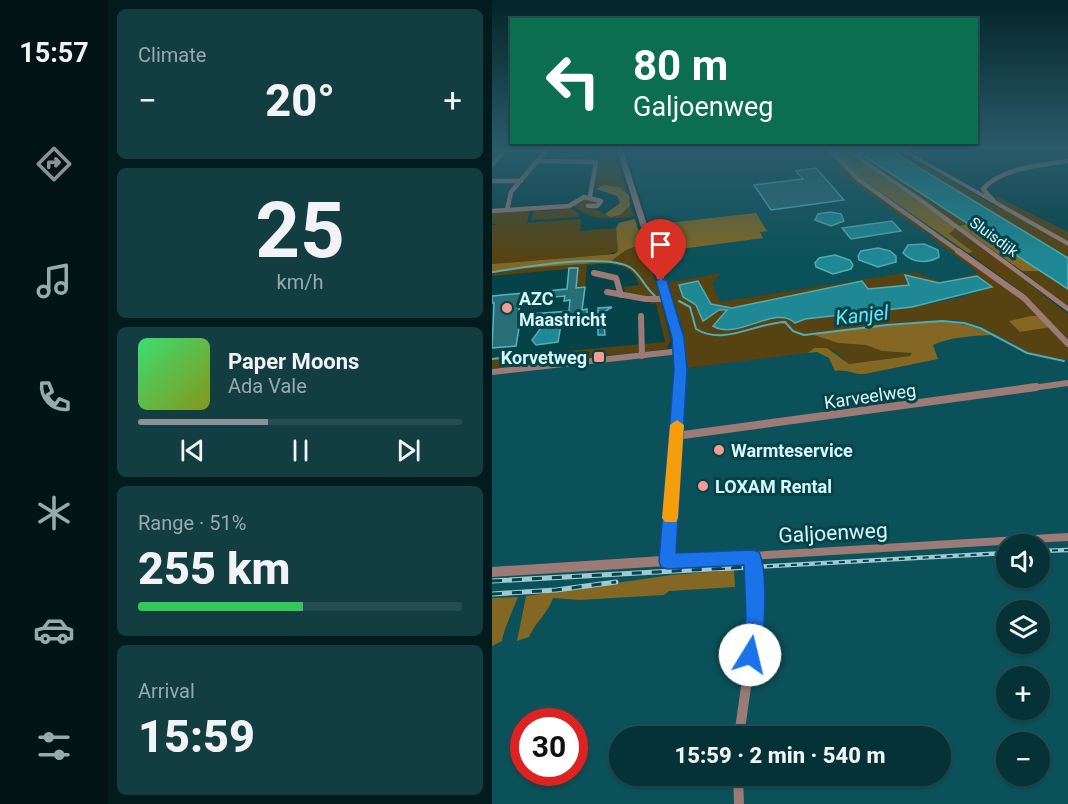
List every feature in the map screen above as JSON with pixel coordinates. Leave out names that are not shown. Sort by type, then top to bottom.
[{"type":"street","points":[[507,210],[511,192],[518,185]]},
{"type":"street","points":[[590,196],[594,185]]},
{"type":"street","points":[[631,185],[667,299],[680,351],[667,561]]},
{"type":"street","points":[[865,185],[1024,298],[1068,344]]},
{"type":"street","name":"Sluisdijk","points":[[898,185],[1068,310]]},
{"type":"street","name":"Sluisdijk","points":[[961,185],[1068,244]]},
{"type":"street","points":[[984,185],[985,194],[1016,212],[1011,213]]},
{"type":"street","points":[[492,211],[569,206],[574,200],[590,196],[601,202],[597,206],[588,206]]},
{"type":"street","points":[[594,273],[616,278],[621,295]]},
{"type":"street","points":[[607,292],[667,299]]},
{"type":"street","points":[[641,316],[642,356]]},
{"type":"street","points":[[492,372],[680,351]]},
{"type":"street","name":"Karveelweg","points":[[676,436],[1068,383]]},
{"type":"street","name":"Galjoenweg","points":[[492,572],[1068,537]]},
{"type":"street","points":[[740,726],[756,617],[753,557]]},
{"type":"street","points":[[738,786],[739,804]]},
{"type":"shaded area","points":[[596,185],[625,185],[627,193],[619,187],[596,187]]},
{"type":"shaded area","points":[[604,185],[619,187],[629,195],[630,206],[620,215],[610,217],[605,214],[620,203],[617,196],[596,189]]},
{"type":"shaded area","points":[[637,185],[868,185],[1019,292],[1068,344],[1068,804],[492,804],[492,371],[684,353],[679,324]]},
{"type":"shaded area","points":[[856,185],[866,185],[931,230],[925,233]]},
{"type":"shaded area","points":[[869,185],[894,185],[957,227],[949,234],[973,252],[968,253]]},
{"type":"shaded area","points":[[899,185],[907,185],[968,224],[959,226]]},
{"type":"shaded area","points":[[908,185],[947,185],[1068,258],[1068,289]]},
{"type":"shaded area","points":[[947,185],[958,185],[998,208],[982,193],[997,197],[1068,232],[1068,258]]},
{"type":"shaded area","points":[[584,198],[599,201],[597,204],[586,206],[587,209],[595,209],[610,217],[626,211],[630,206],[634,216],[602,218],[584,213],[572,206]]},
{"type":"shaded area","points":[[571,208],[580,214],[578,217],[531,220],[534,209],[541,211]]},
{"type":"shaded area","points":[[530,209],[527,223],[577,219],[581,220],[580,231],[616,228],[618,251],[610,254],[492,264],[492,225],[498,225],[492,223],[492,212]]},
{"type":"shaded area","points":[[830,212],[841,214],[844,221],[831,226],[815,220],[818,214]]},
{"type":"shaded area","points":[[756,213],[767,231],[760,232],[763,238],[658,252],[650,225]]},
{"type":"shaded area","points":[[635,219],[643,244],[626,250],[610,262],[492,271],[492,264],[614,254],[618,251],[616,228],[619,223]]},
{"type":"shaded area","points":[[892,221],[901,231],[851,239],[842,228]]},
{"type":"shaded area","points":[[968,224],[1041,271],[1022,271],[959,226]]},
{"type":"shaded area","points":[[957,227],[1068,314],[1068,340],[1020,291],[968,253],[972,252],[948,234]]},
{"type":"shaded area","points":[[929,236],[941,237],[1013,290],[1068,347],[1068,360],[1033,355],[978,325],[956,320],[934,320],[934,322],[838,330],[815,335],[838,343],[866,345],[882,351],[912,353],[910,356],[849,364],[835,351],[814,348],[808,353],[688,368],[684,333],[668,283],[721,273],[712,283],[720,302],[905,273],[917,273],[941,282],[979,273]],"holes":[[[906,276],[939,283],[974,276],[992,287],[920,306],[794,321],[774,318],[743,327],[723,329],[713,326],[727,310],[699,312],[696,305],[683,297],[679,285],[698,281],[711,304],[732,308],[862,281],[868,289],[909,285]]]},
{"type":"shaded area","points":[[643,244],[660,296],[656,298],[625,292],[624,287],[639,285],[636,277],[631,271],[611,264],[587,265],[585,287],[576,288],[577,268],[492,276],[492,271],[610,262],[626,250]]},
{"type":"shaded area","points":[[924,244],[938,250],[939,257],[930,261],[920,261],[911,259],[903,253],[908,245]]},
{"type":"shaded area","points":[[878,248],[890,251],[896,256],[896,262],[878,267],[859,260],[858,256],[861,251]]},
{"type":"shaded area","points":[[835,255],[850,260],[853,265],[851,269],[833,274],[816,267],[815,263],[819,258]]},
{"type":"shaded area","points":[[1022,271],[1041,271],[1068,289],[1068,308]]},
{"type":"shaded area","points":[[905,275],[939,283],[977,276],[992,287],[912,307],[805,319],[795,323],[787,318],[778,318],[744,327],[723,329],[713,326],[727,310],[719,310],[703,321],[696,305],[683,297],[679,285],[698,281],[711,304],[732,308],[862,281],[868,289],[909,285]]},
{"type":"shaded area","points":[[653,301],[661,302],[671,341],[666,349],[492,369],[492,358],[665,342],[656,303],[649,304]]},
{"type":"shaded area","points":[[1040,316],[1051,327],[1020,332],[1009,321]]},
{"type":"shaded area","points":[[934,322],[963,324],[991,335],[961,337],[940,342],[933,345],[938,359],[865,374],[835,371],[829,358],[817,352],[808,353],[814,348],[827,348],[849,364],[910,356],[912,353],[882,351],[866,345],[838,343],[814,335],[838,330]]},
{"type":"shaded area","points":[[561,325],[558,342],[536,345],[532,340],[541,328]]},
{"type":"shaded area","points":[[734,570],[735,587],[669,591],[664,595],[579,600],[553,598],[529,637],[517,641],[526,596],[671,575]]},
{"type":"shaded area","points":[[518,597],[502,641],[492,646],[492,598]]},
{"type":"building","points":[[754,185],[830,185],[844,200],[771,210]]},
{"type":"building","name":"AZC Maastricht","points":[[569,268],[578,268],[576,288],[585,287],[582,310],[587,309],[587,317],[561,319],[560,324],[519,328],[516,346],[492,348],[494,303],[492,303],[492,296],[567,289]],"holes":[[[565,296],[564,301],[570,300],[569,311],[518,315],[521,300]]]},
{"type":"building","points":[[612,307],[599,315],[606,320],[604,321],[605,335],[598,335],[598,308]]},
{"type":"waterway","name":"Kanjel","points":[[492,272],[584,261],[619,263],[631,268],[655,296]]},
{"type":"waterway","name":"Kanjel","points":[[679,301],[690,307],[696,329],[707,334],[729,335],[785,322],[793,331],[804,335],[942,321],[964,323],[980,328],[1027,353],[1064,361]]},
{"type":"waterway","name":"Kanjel","points":[[492,359],[509,357]]},
{"type":"railway","points":[[1050,551],[1068,550]]},
{"type":"railway","points":[[719,569],[996,554]]},
{"type":"railway","points":[[492,581],[747,567]]},
{"type":"railway","points":[[492,594],[556,590],[616,582]]},
{"type":"slow traffic","points":[[670,518],[677,425]]},
{"type":"place","name":"AZC Maastricht","points":[[507,308]]},
{"type":"place","name":"Korvetweg","points":[[599,357]]},
{"type":"place","name":"Warmteservice","points":[[719,450]]},
{"type":"place","name":"LOXAM Rental","points":[[703,486]]},
{"type":"route","points":[[661,281],[675,324],[681,369],[667,561],[753,557],[756,617],[750,655]]}]
